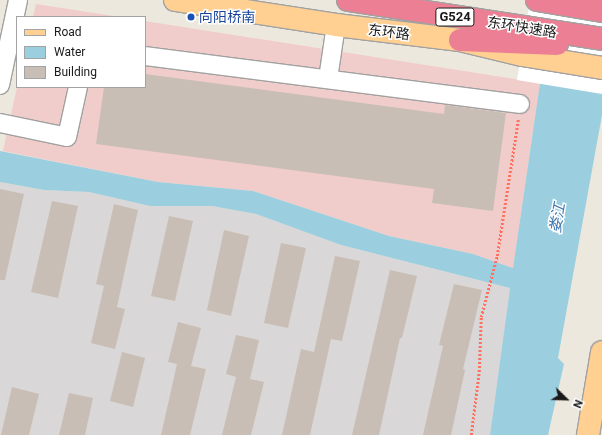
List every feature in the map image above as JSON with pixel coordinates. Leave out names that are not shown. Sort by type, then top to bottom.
[{"type":"highway","name":"东环快速路","points":[[348,0],[524,42],[602,39]]},
{"type":"highway","name":"东环快速路","points":[[538,0],[602,11]]},
{"type":"highway","points":[[460,40],[602,43]]},
{"type":"main road","name":"东环路","points":[[175,0],[336,25],[460,40]]},
{"type":"main road","points":[[524,42],[602,68]]},
{"type":"main road","points":[[588,435],[602,352]]},
{"type":"street","points":[[0,85],[18,0]]},
{"type":"street","points":[[328,79],[336,25]]},
{"type":"street","points":[[146,56],[520,104]]},
{"type":"street","points":[[0,123],[67,137],[78,88]]},
{"type":"path","points":[[471,435],[479,372],[481,317],[497,256],[520,104]]},
{"type":"shaded area","points":[[36,4],[114,16],[33,16]]},
{"type":"shaded area","points":[[146,21],[540,83],[513,268],[473,254],[389,236],[253,191],[158,182],[3,151],[17,88],[146,88]]},
{"type":"shaded area","points":[[0,182],[44,190],[89,192],[150,206],[212,206],[256,214],[341,245],[510,288],[490,435],[0,435]]},
{"type":"water","name":"娄江","points":[[602,0],[602,115],[558,358],[564,364],[548,435],[490,435],[510,288],[341,245],[256,214],[212,206],[150,206],[89,192],[44,190],[0,182],[0,151],[158,182],[253,191],[389,236],[473,254],[513,268],[540,83]]},
{"type":"pier","points":[[530,0],[602,0],[602,94],[517,80]]},
{"type":"building","points":[[146,74],[444,114],[445,105],[506,113],[493,211],[432,203],[434,189],[96,144],[104,88],[146,88]]},
{"type":"building","points":[[0,189],[24,194],[5,280],[0,280]]},
{"type":"building","points":[[52,201],[78,206],[58,298],[31,292]]},
{"type":"building","points":[[114,204],[138,210],[117,307],[125,309],[115,349],[91,343],[104,286],[96,284]]},
{"type":"building","points":[[169,216],[193,221],[175,301],[151,296]]},
{"type":"building","points":[[224,230],[249,236],[231,316],[207,310]]},
{"type":"building","points":[[281,243],[306,248],[288,328],[264,323]]},
{"type":"building","points":[[335,256],[360,261],[342,341],[331,339],[310,435],[282,435],[301,349],[314,352]]},
{"type":"building","points":[[390,270],[417,276],[402,338],[400,338],[379,435],[352,435]]},
{"type":"building","points":[[454,284],[482,290],[463,369],[465,370],[451,435],[423,435],[443,346],[439,345]]},
{"type":"building","points":[[178,322],[201,328],[191,366],[206,369],[190,435],[161,435],[177,364],[168,362]]},
{"type":"building","points":[[236,335],[259,340],[250,379],[264,382],[251,435],[222,435],[236,377],[226,374]]},
{"type":"building","points":[[122,352],[145,358],[133,407],[110,401]]},
{"type":"building","points":[[12,387],[39,394],[29,435],[1,435]]},
{"type":"building","points":[[69,393],[93,398],[85,435],[59,435]]},
{"type":"place","name":"向阳桥南","points":[[191,17]]}]
